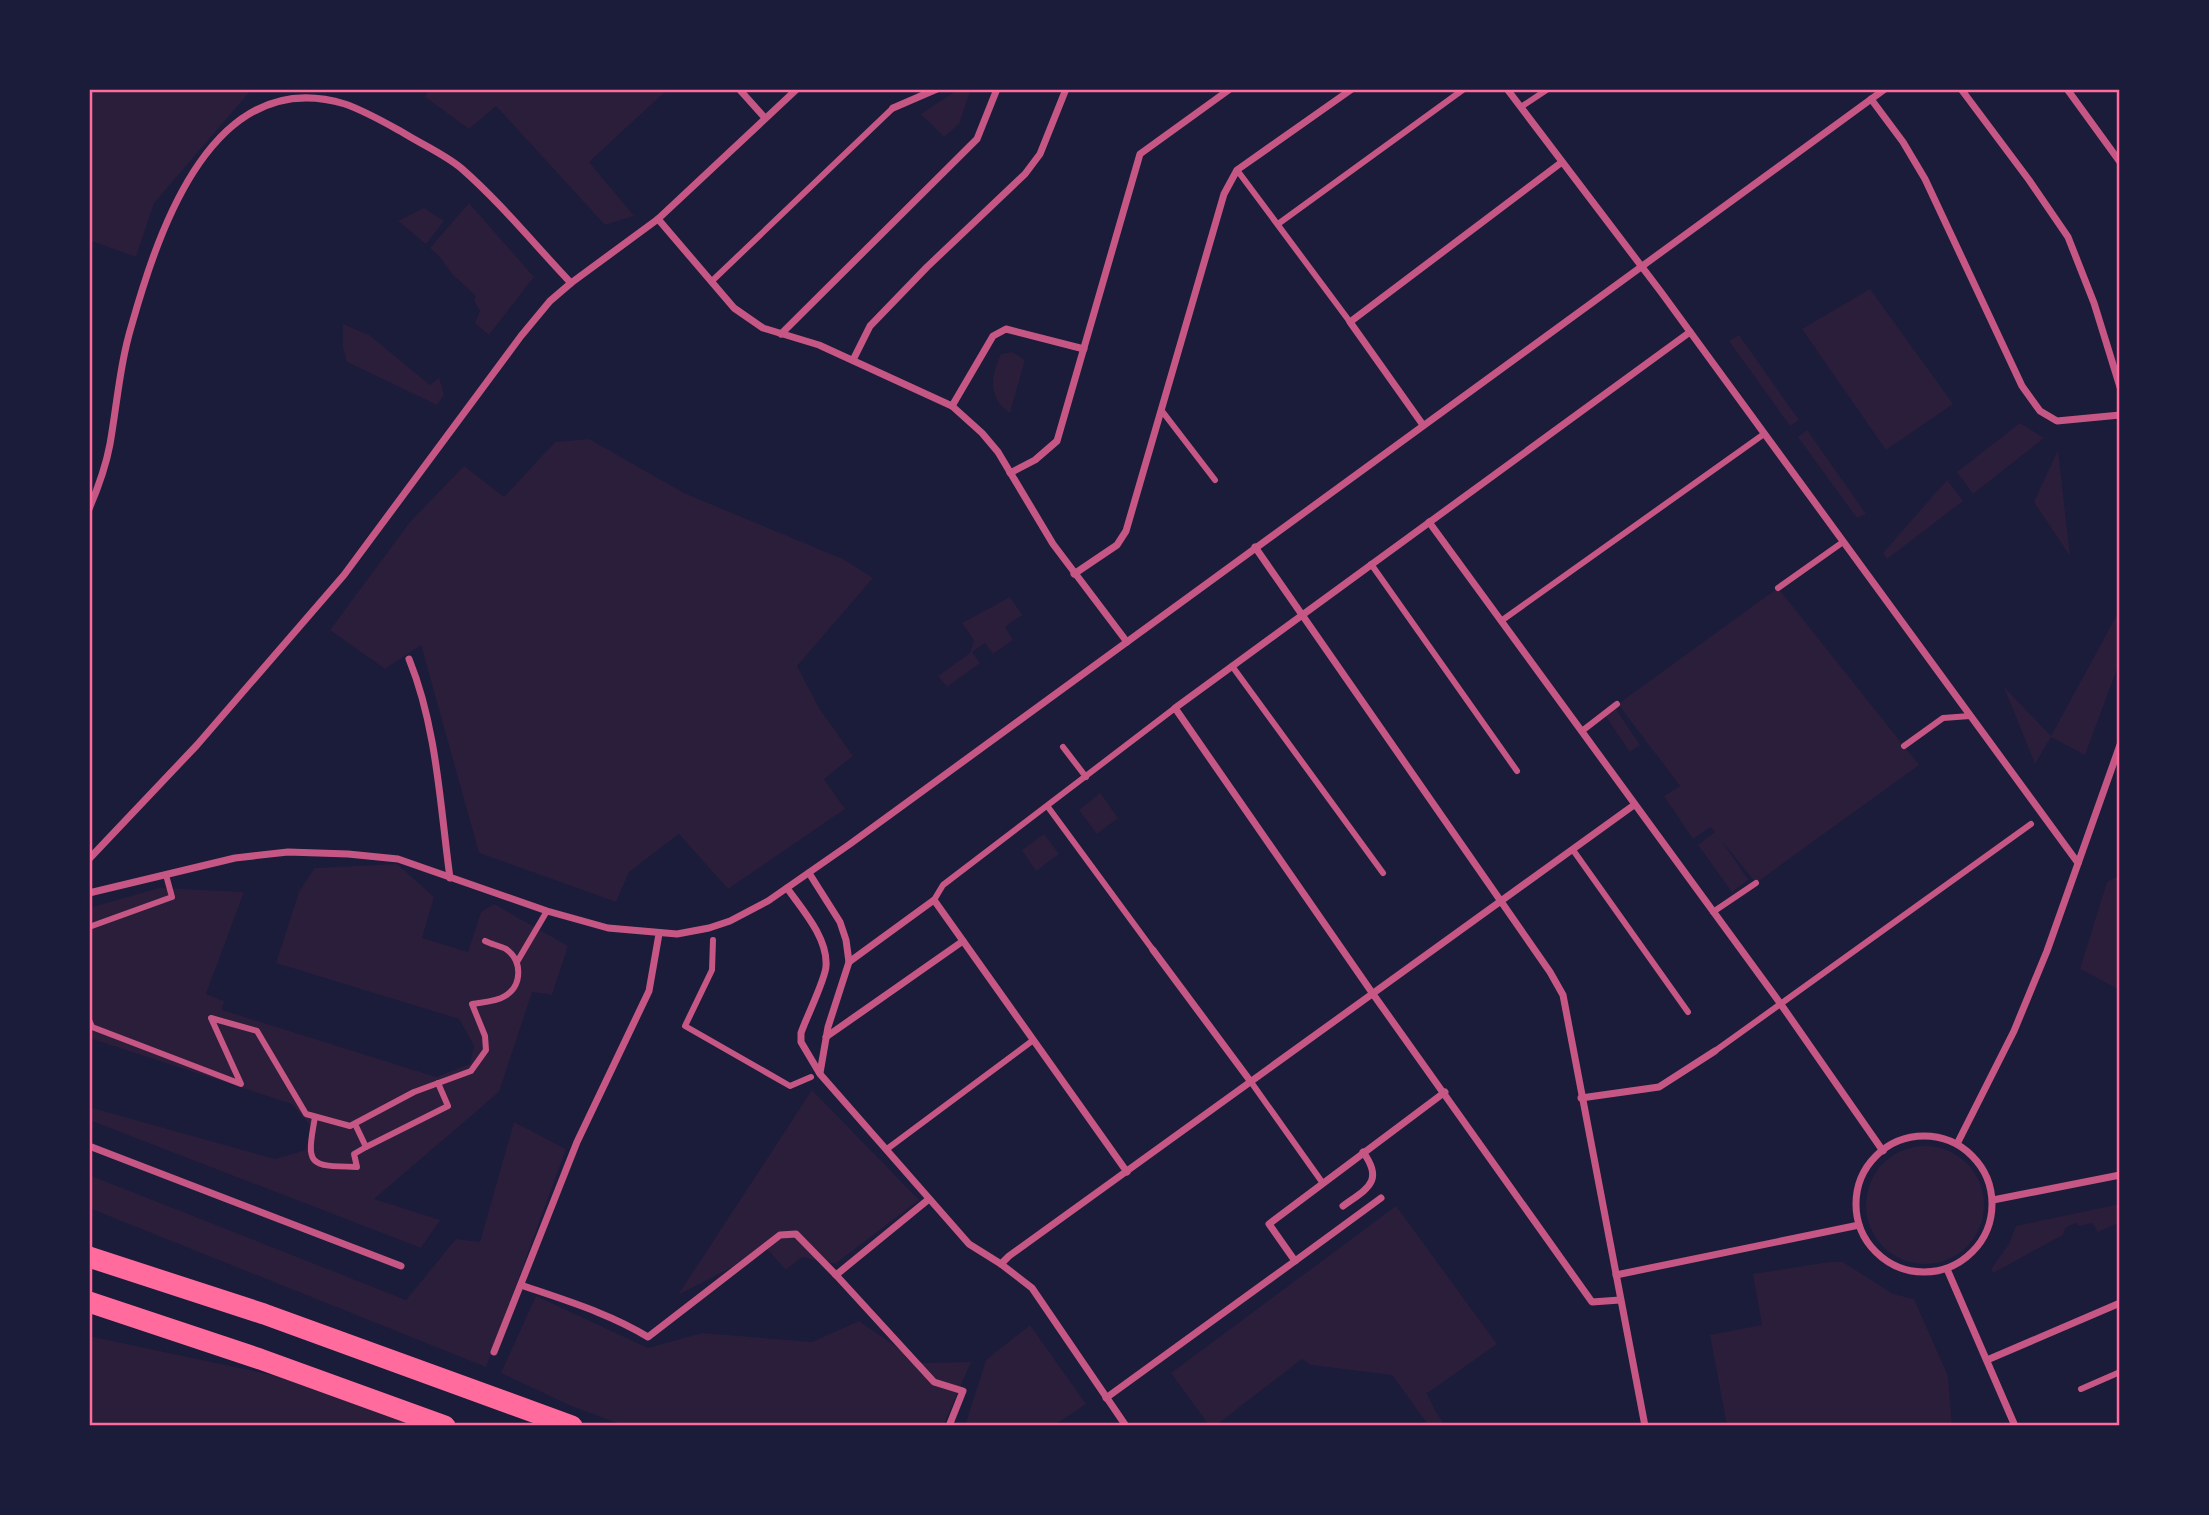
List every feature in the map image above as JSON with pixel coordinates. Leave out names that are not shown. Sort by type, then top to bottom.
[{"type":"highway","points":[[89,1257],[264,1314],[572,1426]]},
{"type":"highway","points":[[89,1302],[260,1359],[445,1426]]},
{"type":"street","points":[[739,89],[765,118]]},
{"type":"street","points":[[89,859],[197,745],[344,575],[521,336],[551,301],[571,283],[658,219],[797,89]]},
{"type":"street","points":[[712,281],[893,108],[937,89]]},
{"type":"street","points":[[781,334],[977,139],[997,89]]},
{"type":"street","points":[[853,360],[870,326],[1025,174],[1040,154],[1066,89]]},
{"type":"street","points":[[1010,473],[1035,460],[1058,442],[1140,154],[1230,89]]},
{"type":"street","points":[[1074,574],[1117,545],[1126,531],[1224,194],[1237,170],[1352,89]]},
{"type":"street","points":[[1278,224],[1464,89]]},
{"type":"street","points":[[1507,89],[1642,266],[2078,863]]},
{"type":"street","points":[[1521,107],[1548,89]]},
{"type":"street","points":[[89,893],[235,858],[288,852],[398,859],[547,911],[608,928],[677,934],[730,921],[809,873],[1885,89]]},
{"type":"street","points":[[1961,89],[2068,237],[2094,303],[2120,387]]},
{"type":"street","points":[[2067,89],[2120,162]]},
{"type":"street","points":[[89,509],[100,483],[109,446],[131,325],[159,238],[189,176],[216,139],[251,113],[284,100],[315,98],[345,104],[382,121],[458,165],[489,193],[571,283]]},
{"type":"street","points":[[1871,99],[1903,142],[1925,179],[2022,386],[2040,411],[2056,421],[2120,415]]},
{"type":"street","points":[[1350,322],[1562,162]]},
{"type":"street","points":[[1237,170],[1423,425]]},
{"type":"street","points":[[658,219],[734,308],[763,328],[819,345],[952,406],[982,433],[998,452],[1053,544],[1127,642]]},
{"type":"street","points":[[952,406],[993,336],[1006,328],[1084,349]]},
{"type":"street","points":[[849,962],[933,900],[943,885],[1175,708],[1690,332]]},
{"type":"street","points":[[2109,348],[2120,342]]},
{"type":"street","points":[[1162,411],[1215,480]]},
{"type":"street","points":[[1501,621],[1764,434]]},
{"type":"street","points":[[1429,522],[1780,1003],[1883,1151]]},
{"type":"street","points":[[1778,588],[1843,542]]},
{"type":"street","points":[[1255,547],[1550,972],[1563,995],[1645,1426]]},
{"type":"street","points":[[1371,564],[1517,771]]},
{"type":"street","points":[[409,659],[426,714],[450,878]]},
{"type":"street","points":[[1232,666],[1382,873]]},
{"type":"street","points":[[1581,732],[1618,704]]},
{"type":"street","points":[[1175,708],[1373,994],[1592,1302],[1620,1300]]},
{"type":"street","points":[[1904,746],[1943,719],[1970,716]]},
{"type":"street","points":[[1957,1144],[2014,1031],[2047,951],[2120,745]]},
{"type":"street","points":[[1063,747],[1086,777]]},
{"type":"street","points":[[1001,1264],[1009,1255],[1634,805]]},
{"type":"street","points":[[1048,807],[1322,1182]]},
{"type":"street","points":[[1581,1098],[1659,1087],[1715,1051],[2031,824]]},
{"type":"street","points":[[1573,850],[1688,1012]]},
{"type":"street","points":[[809,873],[840,922],[849,962],[825,1037],[820,1073]]},
{"type":"street","points":[[89,927],[172,897],[166,875]]},
{"type":"street","points":[[1713,912],[1756,883]]},
{"type":"street","points":[[787,888],[818,935],[825,953],[827,967],[801,1032],[801,1042],[820,1073],[969,1244],[1001,1264],[1031,1288],[1126,1426]]},
{"type":"street","points":[[933,900],[1127,1172]]},
{"type":"street","points":[[517,962],[547,911]]},
{"type":"street","points":[[494,1352],[577,1142],[649,991],[659,934]]},
{"type":"street","points":[[713,940],[712,970],[685,1026],[790,1086],[811,1077]]},
{"type":"street","points":[[89,1020],[92,1027],[242,1084],[211,1018],[257,1031],[306,1114],[350,1126],[414,1092],[471,1071],[486,1050],[485,1036],[472,1004],[502,998],[514,990],[519,978],[517,962],[506,950],[485,941]]},
{"type":"street","points":[[825,1037],[963,941]]},
{"type":"street","points":[[887,1149],[1032,1041]]},
{"type":"street","points":[[315,1117],[310,1147],[312,1158],[322,1166],[357,1167],[354,1154],[448,1106],[438,1083]]},
{"type":"street","points":[[1295,1261],[1269,1224],[1445,1092]]},
{"type":"street","points":[[355,1124],[366,1147]]},
{"type":"street","points":[[1935,1136],[1957,1144],[1976,1159],[1988,1178],[1993,1200],[1991,1222],[1982,1242],[1967,1258],[1947,1269],[1926,1273],[1904,1270],[1884,1260],[1869,1245],[1859,1225],[1856,1203],[1860,1181],[1871,1161],[1883,1151],[1912,1137],[1935,1136]]},
{"type":"street","points":[[89,1146],[401,1266]]},
{"type":"street","points":[[1343,1206],[1370,1186],[1373,1177],[1372,1164],[1363,1152]]},
{"type":"street","points":[[1993,1200],[2120,1175]]},
{"type":"street","points":[[1106,1398],[1381,1198]]},
{"type":"street","points":[[836,1275],[929,1199]]},
{"type":"street","points":[[1616,1275],[1859,1225]]},
{"type":"street","points":[[521,1285],[629,1325],[648,1337],[780,1235],[796,1234],[934,1382],[964,1391],[949,1426]]},
{"type":"street","points":[[1947,1269],[2015,1426]]},
{"type":"street","points":[[1987,1360],[2120,1303]]},
{"type":"street","points":[[2081,1388],[2120,1372]]},
{"type":"shaded area","points":[[89,89],[255,89],[251,90],[154,203],[136,257],[89,240]]},
{"type":"shaded area","points":[[429,89],[668,89],[589,162],[634,216],[605,225],[496,106],[469,129],[425,97]]},
{"type":"shaded area","points":[[959,89],[971,89],[959,124],[944,137],[921,114]]},
{"type":"shaded area","points":[[469,203],[534,277],[489,335],[475,323],[480,311],[474,301],[476,296],[430,248]]},
{"type":"shaded area","points":[[424,208],[444,221],[426,244],[398,221]]},
{"type":"shaded area","points":[[1870,289],[1953,404],[1886,450],[1802,329]]},
{"type":"shaded area","points":[[343,324],[369,335],[430,385],[439,378],[444,395],[437,405],[347,362],[343,347]]},
{"type":"shaded area","points":[[1739,335],[1799,420],[1790,426],[1729,341]]},
{"type":"shaded area","points":[[1012,352],[1025,360],[1010,413],[997,400],[993,378],[1001,354]]},
{"type":"shaded area","points":[[2020,423],[2044,438],[1973,494],[1957,472]]},
{"type":"shaded area","points":[[1807,430],[1866,514],[1857,518],[1798,437]]},
{"type":"shaded area","points":[[589,439],[684,493],[843,559],[873,578],[797,666],[819,708],[853,756],[824,779],[845,809],[728,889],[679,834],[629,872],[616,902],[479,853],[421,645],[385,669],[330,630],[410,522],[464,466],[504,497],[555,442]]},
{"type":"shaded area","points":[[2058,450],[2070,556],[2034,502]]},
{"type":"shaded area","points":[[1947,480],[1963,501],[1887,559],[1883,553]]},
{"type":"shaded area","points":[[1778,588],[1919,765],[1756,883],[1722,841],[1748,880],[1732,892],[1698,845],[1715,832],[1710,827],[1693,839],[1664,796],[1680,786],[1618,704]]},
{"type":"shaded area","points":[[1010,597],[1022,615],[1005,627],[1013,640],[993,654],[985,643],[972,652],[980,663],[947,687],[938,676],[970,653],[974,640],[962,623]]},
{"type":"shaded area","points":[[2118,613],[2120,661],[2085,755],[2051,737],[2035,764],[2004,687],[2051,736]]},
{"type":"shaded area","points":[[1613,705],[1640,745],[1630,752],[1602,711]]},
{"type":"shaded area","points":[[1100,793],[1118,818],[1097,834],[1079,810]]},
{"type":"shaded area","points":[[1044,834],[1059,854],[1036,871],[1022,850]]},
{"type":"shaded area","points":[[397,864],[434,897],[422,938],[468,952],[481,912],[494,904],[568,946],[552,995],[532,992],[499,1092],[374,1199],[440,1220],[421,1248],[89,1120],[89,1107],[275,1159],[306,1150],[313,1129],[292,1104],[89,1038],[89,908],[159,888],[244,892],[206,994],[224,1001],[222,1010],[436,1077],[470,1064],[474,1046],[459,1019],[276,963],[299,892],[315,868]]},
{"type":"shaded area","points":[[2120,875],[2120,990],[2080,969],[2107,882]]},
{"type":"shaded area","points":[[812,1090],[919,1200],[835,1264],[802,1257],[786,1270],[767,1249],[678,1295]]},
{"type":"shaded area","points":[[514,1122],[566,1149],[486,1367],[89,1208],[89,1175],[406,1300],[456,1239],[480,1242]]},
{"type":"shaded area","points":[[1925,1146],[1936,1147],[1958,1156],[1974,1172],[1983,1194],[1983,1216],[1974,1238],[1958,1254],[1936,1263],[1925,1264],[1914,1263],[1892,1254],[1876,1238],[1867,1216],[1866,1205],[1867,1194],[1876,1172],[1892,1156],[1914,1147]]},
{"type":"shaded area","points":[[2120,1204],[2120,1222],[2098,1232],[2092,1223],[2080,1226],[2075,1223],[2065,1228],[2063,1235],[1993,1273],[1991,1269],[2009,1244],[2016,1226]]},
{"type":"shaded area","points":[[1396,1206],[1497,1344],[1426,1392],[1445,1426],[1429,1426],[1392,1375],[1311,1365],[1302,1359],[1215,1426],[1206,1426],[1208,1424],[1171,1373]]},
{"type":"shaded area","points":[[1843,1262],[1893,1294],[1914,1299],[1948,1376],[1952,1426],[1727,1426],[1710,1335],[1762,1325],[1753,1274]]},
{"type":"shaded area","points":[[536,1296],[648,1348],[702,1333],[812,1342],[859,1321],[920,1363],[971,1362],[943,1426],[625,1426],[569,1405],[501,1373]]},
{"type":"shaded area","points":[[1030,1325],[1086,1404],[1053,1426],[965,1426],[986,1360]]},
{"type":"shaded area","points":[[89,1336],[352,1392],[443,1426],[89,1426]]}]
